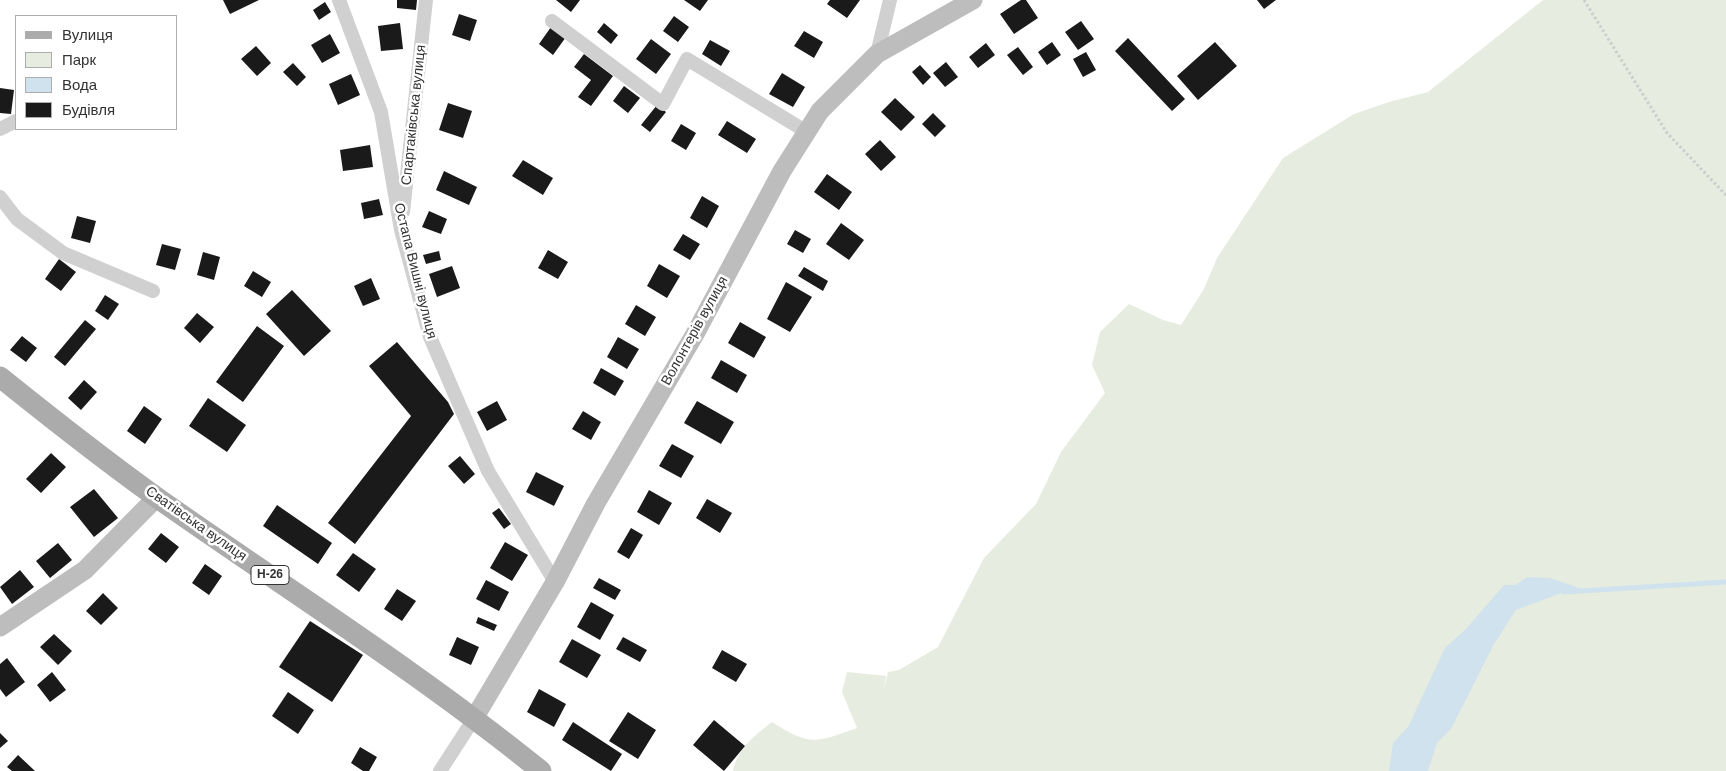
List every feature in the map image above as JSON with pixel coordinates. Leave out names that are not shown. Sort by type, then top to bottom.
[{"type":"main road","name":"Сватівська вулиця","points":[[4,387],[157,497],[475,717],[541,771]]},
{"type":"street","name":"Остапа Вишні вулиця","points":[[339,0],[381,112],[401,230],[430,337],[488,471],[555,582]]},
{"type":"street","name":"Спартаківська вулиця","points":[[401,230],[426,0]]},
{"type":"street","points":[[877,54],[890,0]]},
{"type":"street","name":"Волонтерів вулиця","points":[[475,717],[555,582],[596,503],[695,334],[782,171],[820,111],[877,54],[973,0]]},
{"type":"street","points":[[552,21],[663,104],[687,59],[806,132]]},
{"type":"street","points":[[0,130],[15,122]]},
{"type":"street","points":[[0,197],[17,219],[63,253],[153,291]]},
{"type":"street","points":[[0,627],[85,570],[157,497]]},
{"type":"street","points":[[440,771],[475,717]]},
{"type":"path","points":[[1584,0],[1667,133],[1726,195]]},
{"type":"green space","points":[[1543,0],[1726,0],[1726,771],[733,771],[743,749],[772,722],[795,735],[813,740],[832,737],[857,728],[842,692],[847,672],[886,676],[884,689],[888,672],[899,670],[938,647],[984,558],[1036,504],[1061,452],[1105,393],[1092,365],[1100,332],[1129,304],[1163,320],[1181,325],[1204,289],[1217,258],[1283,158],[1354,114],[1389,102],[1428,92]]},
{"type":"water","points":[[1527,577],[1550,578],[1585,590],[1564,592],[1516,610],[1494,644],[1451,729],[1437,743],[1428,771],[1389,771],[1393,743],[1408,727],[1445,648],[1466,629],[1504,585],[1516,585]]},
{"type":"building","points":[[223,0],[259,0],[230,14]]},
{"type":"building","points":[[397,0],[417,0],[416,10],[397,8]]},
{"type":"building","points":[[556,0],[580,0],[571,12]]},
{"type":"building","points":[[684,0],[708,0],[700,11]]},
{"type":"building","points":[[830,0],[860,0],[847,18],[827,4]]},
{"type":"building","points":[[1021,0],[1026,0],[1038,18],[1014,34],[1000,14]]},
{"type":"building","points":[[1257,0],[1276,0],[1264,9]]},
{"type":"building","points":[[325,2],[331,12],[319,20],[313,10]]},
{"type":"building","points":[[459,14],[477,20],[470,41],[452,35]]},
{"type":"building","points":[[674,16],[689,27],[678,42],[663,31]]},
{"type":"building","points":[[1081,21],[1094,39],[1078,50],[1065,32]]},
{"type":"building","points":[[400,23],[403,49],[381,51],[378,26]]},
{"type":"building","points":[[604,23],[618,35],[611,44],[597,32]]},
{"type":"building","points":[[551,27],[566,37],[553,55],[539,44]]},
{"type":"building","points":[[804,31],[823,42],[814,58],[794,46]]},
{"type":"building","points":[[330,34],[340,53],[322,63],[311,45]]},
{"type":"building","points":[[1128,38],[1185,99],[1172,111],[1115,51]]},
{"type":"building","points":[[651,39],[671,54],[656,74],[636,59]]},
{"type":"building","points":[[710,40],[730,51],[721,66],[702,54]]},
{"type":"building","points":[[1052,42],[1061,55],[1047,65],[1038,52]]},
{"type":"building","points":[[1215,42],[1237,66],[1198,100],[1177,76]]},
{"type":"building","points":[[986,43],[995,55],[978,68],[969,57]]},
{"type":"building","points":[[256,46],[271,63],[257,76],[241,59]]},
{"type":"building","points":[[1018,47],[1033,67],[1023,75],[1007,55]]},
{"type":"building","points":[[1086,52],[1096,70],[1083,77],[1073,59]]},
{"type":"building","points":[[584,54],[613,76],[591,106],[578,97],[591,80],[574,67]]},
{"type":"building","points":[[946,62],[958,77],[945,87],[933,73]]},
{"type":"building","points":[[293,63],[306,77],[297,86],[283,72]]},
{"type":"building","points":[[920,65],[931,77],[923,85],[912,72]]},
{"type":"building","points":[[782,73],[805,87],[793,107],[769,94]]},
{"type":"building","points":[[351,74],[360,95],[338,105],[329,84]]},
{"type":"building","points":[[624,86],[640,98],[628,113],[613,101]]},
{"type":"building","points":[[0,88],[14,90],[11,114],[0,113]]},
{"type":"building","points":[[895,98],[915,117],[901,131],[881,112]]},
{"type":"building","points":[[448,103],[472,111],[463,138],[439,130]]},
{"type":"building","points":[[657,105],[666,112],[650,132],[641,125]]},
{"type":"building","points":[[933,113],[946,126],[935,137],[922,124]]},
{"type":"building","points":[[727,121],[756,139],[747,153],[718,135]]},
{"type":"building","points":[[681,124],[696,133],[686,150],[671,141]]},
{"type":"building","points":[[880,140],[896,157],[881,171],[865,154]]},
{"type":"building","points":[[370,145],[373,167],[343,171],[340,150]]},
{"type":"building","points":[[523,160],[553,178],[543,195],[512,176]]},
{"type":"building","points":[[444,171],[477,187],[469,205],[436,190]]},
{"type":"building","points":[[827,174],[852,192],[839,210],[814,192]]},
{"type":"building","points":[[702,196],[719,206],[707,228],[690,218]]},
{"type":"building","points":[[379,199],[383,215],[364,219],[361,203]]},
{"type":"building","points":[[429,211],[447,219],[441,234],[422,227]]},
{"type":"building","points":[[77,216],[96,221],[90,243],[71,238]]},
{"type":"building","points":[[841,223],[864,240],[849,260],[826,244]]},
{"type":"building","points":[[795,230],[811,239],[803,253],[787,244]]},
{"type":"building","points":[[683,234],[700,244],[690,260],[673,250]]},
{"type":"building","points":[[162,244],[181,249],[175,270],[156,265]]},
{"type":"building","points":[[548,250],[568,262],[558,279],[538,268]]},
{"type":"building","points":[[439,251],[441,260],[426,264],[423,255]]},
{"type":"building","points":[[203,252],[220,257],[214,280],[197,275]]},
{"type":"building","points":[[59,259],[76,272],[61,291],[45,279]]},
{"type":"building","points":[[659,264],[680,276],[667,298],[647,286]]},
{"type":"building","points":[[452,266],[460,288],[437,297],[429,274]]},
{"type":"building","points":[[804,267],[828,281],[823,291],[798,276]]},
{"type":"building","points":[[253,271],[271,282],[262,297],[244,286]]},
{"type":"building","points":[[371,278],[380,299],[363,306],[354,286]]},
{"type":"building","points":[[786,282],[812,297],[790,332],[767,319]]},
{"type":"building","points":[[292,290],[331,331],[304,356],[266,314]]},
{"type":"building","points":[[105,295],[119,304],[108,320],[95,311]]},
{"type":"building","points":[[636,305],[656,317],[645,336],[625,324]]},
{"type":"building","points":[[197,313],[214,327],[200,343],[184,328]]},
{"type":"building","points":[[85,320],[96,329],[65,366],[54,357]]},
{"type":"building","points":[[740,322],[766,337],[754,358],[728,343]]},
{"type":"building","points":[[257,326],[284,346],[243,402],[216,382]]},
{"type":"building","points":[[22,336],[37,348],[26,362],[10,350]]},
{"type":"building","points":[[618,337],[639,349],[627,369],[607,357]]},
{"type":"building","points":[[397,342],[448,402],[454,414],[355,544],[328,523],[411,416],[369,366]]},
{"type":"building","points":[[721,360],[747,375],[737,393],[711,378]]},
{"type":"building","points":[[601,368],[624,381],[615,396],[593,383]]},
{"type":"building","points":[[84,380],[97,392],[81,410],[68,398]]},
{"type":"building","points":[[208,398],[246,425],[227,452],[189,426]]},
{"type":"building","points":[[497,401],[507,420],[487,431],[477,412]]},
{"type":"building","points":[[697,401],[734,422],[721,444],[684,423]]},
{"type":"building","points":[[144,406],[162,419],[145,444],[127,431]]},
{"type":"building","points":[[583,411],[601,422],[591,440],[572,429]]},
{"type":"building","points":[[672,444],[694,456],[681,478],[659,466]]},
{"type":"building","points":[[51,453],[66,467],[41,493],[26,479]]},
{"type":"building","points":[[460,456],[475,474],[464,484],[448,466]]},
{"type":"building","points":[[536,472],[564,486],[554,506],[526,492]]},
{"type":"building","points":[[94,489],[118,518],[94,537],[70,507]]},
{"type":"building","points":[[649,490],[672,503],[659,525],[637,512]]},
{"type":"building","points":[[707,499],[732,513],[720,533],[696,518]]},
{"type":"building","points":[[277,505],[332,543],[318,564],[263,526]]},
{"type":"building","points":[[499,508],[511,524],[504,529],[492,513]]},
{"type":"building","points":[[631,528],[643,535],[629,559],[617,552]]},
{"type":"building","points":[[161,533],[179,547],[166,563],[148,549]]},
{"type":"building","points":[[505,542],[528,555],[512,581],[490,568]]},
{"type":"building","points":[[58,543],[72,560],[50,578],[36,561]]},
{"type":"building","points":[[353,553],[376,569],[359,592],[336,575]]},
{"type":"building","points":[[205,564],[222,576],[209,595],[192,583]]},
{"type":"building","points":[[20,570],[34,587],[12,604],[0,587]]},
{"type":"building","points":[[599,578],[621,590],[615,600],[593,588]]},
{"type":"building","points":[[486,580],[509,592],[499,611],[476,599]]},
{"type":"building","points":[[397,589],[416,601],[402,621],[384,609]]},
{"type":"building","points":[[103,593],[118,608],[101,625],[86,611]]},
{"type":"building","points":[[591,602],[614,615],[600,640],[577,627]]},
{"type":"building","points":[[478,617],[497,625],[494,631],[476,623]]},
{"type":"building","points":[[310,621],[363,655],[332,702],[279,667]]},
{"type":"building","points":[[54,634],[72,651],[58,665],[40,647]]},
{"type":"building","points":[[457,637],[479,647],[471,665],[449,655]]},
{"type":"building","points":[[623,637],[647,650],[640,662],[616,649]]},
{"type":"building","points":[[572,639],[601,655],[587,678],[559,662]]},
{"type":"building","points":[[722,650],[747,664],[736,682],[712,668]]},
{"type":"building","points":[[7,658],[25,682],[6,697],[0,689],[0,664]]},
{"type":"building","points":[[52,672],[66,690],[50,702],[37,685]]},
{"type":"building","points":[[539,689],[566,704],[554,727],[527,712]]},
{"type":"building","points":[[288,692],[314,710],[298,734],[272,716]]},
{"type":"building","points":[[628,712],[656,730],[638,759],[609,741]]},
{"type":"building","points":[[714,720],[745,746],[724,771],[693,745]]},
{"type":"building","points":[[573,722],[622,754],[611,771],[562,740]]},
{"type":"building","points":[[0,733],[8,741],[0,748]]},
{"type":"building","points":[[360,747],[377,757],[369,771],[363,771],[351,763]]},
{"type":"building","points":[[18,755],[35,771],[12,771],[7,767]]},
{"type":"waterway","points":[[1564,592],[1726,582]]}]
